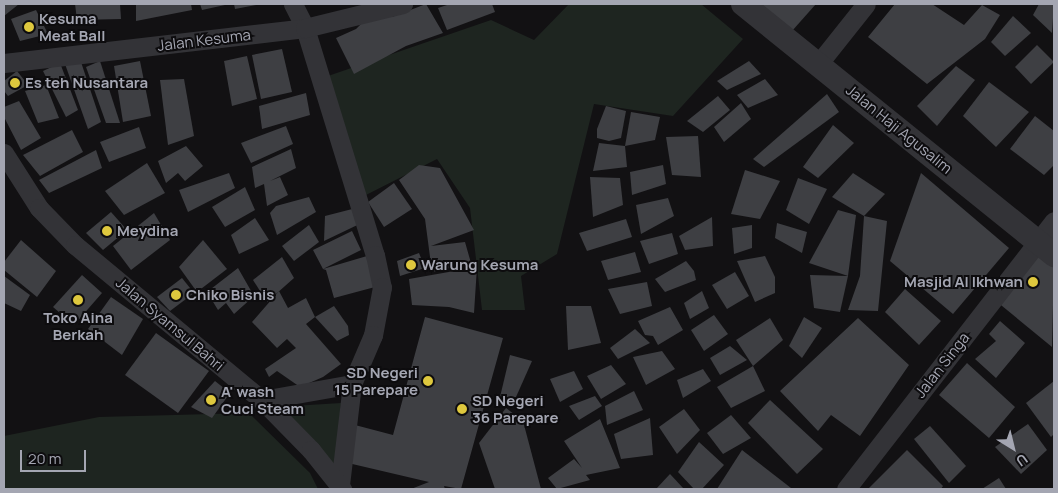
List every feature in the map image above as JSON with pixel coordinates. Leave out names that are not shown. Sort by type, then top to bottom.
[{"type":"street","points":[[293,4],[304,28],[376,255],[382,287],[373,335],[352,384],[341,487]]},
{"type":"street","name":"Jalan Kesuma","points":[[4,63],[304,28],[403,4]]},
{"type":"street","name":"Jalan Haji Agusalim","points":[[743,4],[819,63],[1046,248]]},
{"type":"street","points":[[819,63],[866,4]]},
{"type":"street","name":"Jalan Syamsul Bahri","points":[[4,153],[39,208],[75,245],[262,400],[312,450],[341,487]]},
{"type":"street","name":"Jalan Singa","points":[[846,489],[1046,248],[1054,221]]},
{"type":"street","points":[[262,400],[352,384]]},
{"type":"shaded area","points":[[569,4],[701,4],[743,39],[673,116],[594,104],[557,254],[521,276],[525,310],[482,310],[470,208],[437,159],[364,196],[328,76],[491,20],[534,40]]},
{"type":"shaded area","points":[[341,403],[335,468],[277,407]]},
{"type":"shaded area","points":[[249,413],[310,473],[318,489],[4,489],[4,436],[99,417]]},
{"type":"building","points":[[4,4],[19,4],[4,16]]},
{"type":"building","points":[[75,4],[120,4],[121,19],[77,20]]},
{"type":"building","points":[[136,4],[191,4],[192,10],[136,21]]},
{"type":"building","points":[[200,4],[225,4],[225,5],[202,10]]},
{"type":"building","points":[[234,4],[256,4],[256,5],[235,9]]},
{"type":"building","points":[[426,4],[443,33],[406,46],[354,74],[336,38],[356,29],[369,16],[381,13],[392,17]]},
{"type":"building","points":[[450,4],[492,4],[495,12],[447,30],[438,8]]},
{"type":"building","points":[[757,4],[816,4],[792,31]]},
{"type":"building","points":[[895,4],[932,4],[964,25],[982,5],[1000,15],[985,39],[927,84],[868,37]]},
{"type":"building","points":[[1039,4],[1054,4],[1052,33],[1033,15]]},
{"type":"building","name":"Kesuma Meat Ball","points":[[36,10],[48,34],[20,41],[11,19]]},
{"type":"building","points":[[1013,16],[1031,33],[1005,56],[991,42]]},
{"type":"building","points":[[1037,45],[1054,62],[1031,84],[1015,67]]},
{"type":"building","points":[[282,49],[292,92],[261,99],[252,55]]},
{"type":"building","points":[[247,56],[257,99],[232,106],[224,61]]},
{"type":"building","points":[[80,59],[101,122],[88,129],[65,64]]},
{"type":"building","points":[[100,61],[120,123],[106,123],[86,67]]},
{"type":"building","points":[[140,61],[151,116],[123,122],[114,66]]},
{"type":"building","points":[[749,61],[761,74],[727,90],[717,81]]},
{"type":"building","points":[[60,63],[78,110],[66,117],[43,71]]},
{"type":"building","points":[[956,66],[975,80],[937,126],[917,106]]},
{"type":"building","name":"Es teh Nusantara","points":[[17,71],[28,85],[8,96],[4,91],[4,81]]},
{"type":"building","points":[[184,79],[194,136],[168,145],[160,80]]},
{"type":"building","points":[[765,79],[778,95],[748,108],[737,95]]},
{"type":"building","points":[[989,82],[1029,112],[996,147],[963,116]]},
{"type":"building","points":[[46,85],[59,118],[38,123],[25,91]]},
{"type":"building","points":[[306,93],[310,115],[262,129],[259,106]]},
{"type":"building","points":[[827,94],[839,112],[764,167],[753,159]]},
{"type":"building","points":[[718,96],[730,110],[703,132],[687,121]]},
{"type":"building","points":[[19,101],[41,138],[21,150],[4,117],[4,107]]},
{"type":"building","points":[[741,103],[751,119],[724,142],[714,127]]},
{"type":"building","points":[[606,106],[626,111],[621,138],[609,141],[597,138],[597,129]]},
{"type":"building","points":[[631,112],[660,117],[655,140],[625,146]]},
{"type":"building","points":[[1035,116],[1054,131],[1054,165],[1044,175],[1010,149]]},
{"type":"building","points":[[833,125],[854,143],[818,178],[803,167]]},
{"type":"building","points":[[286,126],[293,144],[251,163],[241,143]]},
{"type":"building","points":[[139,127],[146,148],[109,162],[100,142]]},
{"type":"building","points":[[72,130],[83,152],[40,176],[23,155]]},
{"type":"building","points":[[698,136],[701,177],[672,175],[666,137]]},
{"type":"building","points":[[599,143],[625,146],[627,167],[593,171]]},
{"type":"building","points":[[186,146],[203,166],[185,181],[178,173],[166,183],[158,161]]},
{"type":"building","points":[[291,149],[296,168],[270,181],[280,177],[288,195],[267,206],[264,184],[255,188],[252,167]]},
{"type":"building","points":[[96,150],[102,168],[49,193],[39,180]]},
{"type":"building","points":[[147,163],[165,193],[124,215],[105,191]]},
{"type":"building","points":[[419,165],[440,168],[474,230],[431,246],[465,242],[471,263],[432,272],[425,219],[399,180]]},
{"type":"building","points":[[663,165],[666,184],[632,195],[630,172]]},
{"type":"building","points":[[745,170],[780,181],[760,219],[731,214]]},
{"type":"building","points":[[229,173],[235,188],[188,212],[179,190]]},
{"type":"building","points":[[853,173],[885,194],[864,216],[832,197]]},
{"type":"building","points":[[921,173],[1009,248],[953,314],[890,261]]},
{"type":"building","points":[[590,177],[620,178],[623,205],[593,217]]},
{"type":"building","points":[[798,178],[827,189],[809,224],[786,210]]},
{"type":"building","points":[[394,183],[412,209],[384,227],[368,202]]},
{"type":"building","points":[[245,187],[255,210],[225,227],[212,207]]},
{"type":"building","points":[[309,197],[316,212],[277,235],[270,213],[276,206]]},
{"type":"building","points":[[668,198],[674,216],[641,234],[636,205]]},
{"type":"building","points":[[360,207],[372,218],[324,241],[325,216]]},
{"type":"building","points":[[838,210],[856,215],[848,276],[809,263]]},
{"type":"building","name":"Meydina","points":[[111,212],[127,230],[103,250],[86,233]]},
{"type":"building","points":[[154,213],[170,240],[131,270],[113,246]]},
{"type":"building","points":[[864,216],[887,221],[878,311],[848,310],[860,276]]},
{"type":"building","points":[[712,217],[713,246],[685,250],[679,236]]},
{"type":"building","points":[[255,218],[269,240],[239,254],[231,235]]},
{"type":"building","points":[[626,219],[632,237],[587,251],[579,233]]},
{"type":"building","points":[[777,223],[807,232],[802,253],[775,238]]},
{"type":"building","points":[[309,225],[319,242],[294,261],[282,246]]},
{"type":"building","points":[[752,225],[752,248],[734,254],[732,228]]},
{"type":"building","points":[[352,231],[361,250],[323,269],[313,250]]},
{"type":"building","points":[[672,233],[678,254],[649,264],[640,241]]},
{"type":"building","points":[[21,240],[56,271],[37,297],[4,270],[4,262]]},
{"type":"building","points":[[203,240],[227,269],[197,292],[179,267]]},
{"type":"building","name":"Masjid Al Ikhwan","points":[[1038,250],[1054,264],[1052,347],[996,301]]},
{"type":"building","points":[[635,252],[641,272],[608,280],[601,261]]},
{"type":"building","name":"Warung Kesuma","points":[[419,253],[425,268],[400,276],[397,261]]},
{"type":"building","points":[[367,256],[375,287],[334,298],[326,270],[323,269]]},
{"type":"building","points":[[765,256],[775,277],[775,293],[755,302],[737,261]]},
{"type":"building","points":[[282,257],[294,278],[267,302],[253,280]]},
{"type":"building","points":[[686,261],[694,271],[696,280],[665,292],[655,279]]},
{"type":"building","points":[[477,267],[474,313],[449,307],[412,305],[409,279]]},
{"type":"building","points":[[238,268],[254,296],[234,314],[226,303],[218,310],[207,292]]},
{"type":"building","points":[[735,272],[749,296],[727,309],[712,285]]},
{"type":"building","name":"Toko Aina Berkah","points":[[82,275],[102,293],[74,325],[53,307]]},
{"type":"building","points":[[810,275],[848,276],[840,312],[814,308]]},
{"type":"building","points":[[4,276],[30,295],[21,311],[4,303]]},
{"type":"building","name":"Chiko Bisnis","points":[[182,278],[194,293],[170,311],[157,297]]},
{"type":"building","points":[[647,282],[652,306],[620,314],[608,289]]},
{"type":"building","points":[[905,289],[941,321],[919,345],[885,312]]},
{"type":"building","points":[[279,291],[288,308],[306,298],[315,317],[306,324],[341,364],[323,377],[300,387],[277,371],[269,377],[265,369],[296,348],[287,339],[277,348],[252,322]]},
{"type":"building","points":[[702,291],[709,308],[690,319],[684,303]]},
{"type":"building","points":[[111,297],[143,319],[122,355],[88,329]]},
{"type":"building","points":[[334,306],[348,326],[349,335],[337,341],[315,317]]},
{"type":"building","points":[[566,306],[591,306],[601,343],[568,350]]},
{"type":"building","points":[[670,307],[683,330],[658,345],[653,336],[645,335],[638,321]]},
{"type":"building","points":[[714,315],[728,334],[704,351],[691,330]]},
{"type":"building","points":[[425,317],[503,338],[461,489],[444,486],[445,489],[411,489],[429,482],[348,463],[355,425],[393,435]]},
{"type":"building","points":[[804,317],[822,328],[802,358],[789,346]]},
{"type":"building","points":[[770,318],[783,340],[753,366],[736,340]]},
{"type":"building","points":[[858,318],[909,365],[860,436],[831,415],[818,431],[780,391]]},
{"type":"building","points":[[1000,321],[1025,343],[996,378],[975,359],[996,341],[989,334]]},
{"type":"building","points":[[635,329],[650,343],[618,359],[610,348]]},
{"type":"building","points":[[156,333],[209,371],[178,413],[125,375]]},
{"type":"building","points":[[730,346],[747,360],[720,375],[710,358]]},
{"type":"building","points":[[662,351],[675,369],[646,385],[633,357]]},
{"type":"building","points":[[510,355],[532,361],[516,397],[500,397]]},
{"type":"building","points":[[967,363],[1015,407],[989,438],[939,395]]},
{"type":"building","points":[[611,365],[626,384],[601,399],[587,376]]},
{"type":"building","points":[[753,366],[765,391],[731,408],[717,387]]},
{"type":"building","points":[[703,369],[711,381],[683,398],[677,380]]},
{"type":"building","points":[[574,371],[583,389],[560,402],[550,379]]},
{"type":"building","name":"A' wash Cuci Steam","points":[[215,381],[230,393],[212,418],[191,407]]},
{"type":"building","points":[[1054,381],[1054,434],[1051,437],[1026,403]]},
{"type":"building","points":[[634,391],[643,410],[607,425],[605,406]]},
{"type":"building","points":[[595,396],[602,406],[579,420],[569,406]]},
{"type":"building","points":[[770,400],[823,449],[797,474],[748,423]]},
{"type":"building","points":[[506,408],[523,421],[541,489],[495,489],[479,443]]},
{"type":"building","points":[[684,409],[700,430],[677,454],[659,427]]},
{"type":"building","points":[[731,415],[751,438],[723,454],[707,433]]},
{"type":"building","points":[[650,418],[653,455],[621,459],[614,434]]},
{"type":"building","points":[[600,419],[620,468],[586,475],[590,480],[557,489],[548,478],[574,459],[582,468],[564,441]]},
{"type":"building","points":[[1028,424],[1047,450],[1021,474],[995,447]]},
{"type":"building","points":[[930,426],[966,466],[949,483],[914,439]]},
{"type":"building","points":[[699,442],[724,465],[702,489],[694,489],[678,472]]},
{"type":"building","points":[[742,450],[791,488],[791,489],[717,489]]},
{"type":"building","points":[[907,450],[943,486],[941,489],[868,489]]},
{"type":"building","points":[[670,474],[684,489],[656,489]]},
{"type":"building","points":[[999,478],[1006,489],[982,489]]},
{"type":"place","name":"Kesuma Meat Ball","points":[[29,27]]},
{"type":"place","name":"Es teh Nusantara","points":[[15,83]]},
{"type":"place","name":"Meydina","points":[[107,231]]},
{"type":"place","name":"Warung Kesuma","points":[[411,265]]},
{"type":"place","name":"Masjid Al Ikhwan","points":[[1033,282]]},
{"type":"place","name":"Chiko Bisnis","points":[[176,295]]},
{"type":"place","name":"Toko Aina Berkah","points":[[78,300]]},
{"type":"place","name":"SD Negeri 15 Parepare","points":[[428,381]]},
{"type":"place","name":"A' wash Cuci Steam","points":[[211,400]]},
{"type":"place","name":"SD Negeri 36 Parepare","points":[[462,409]]}]
